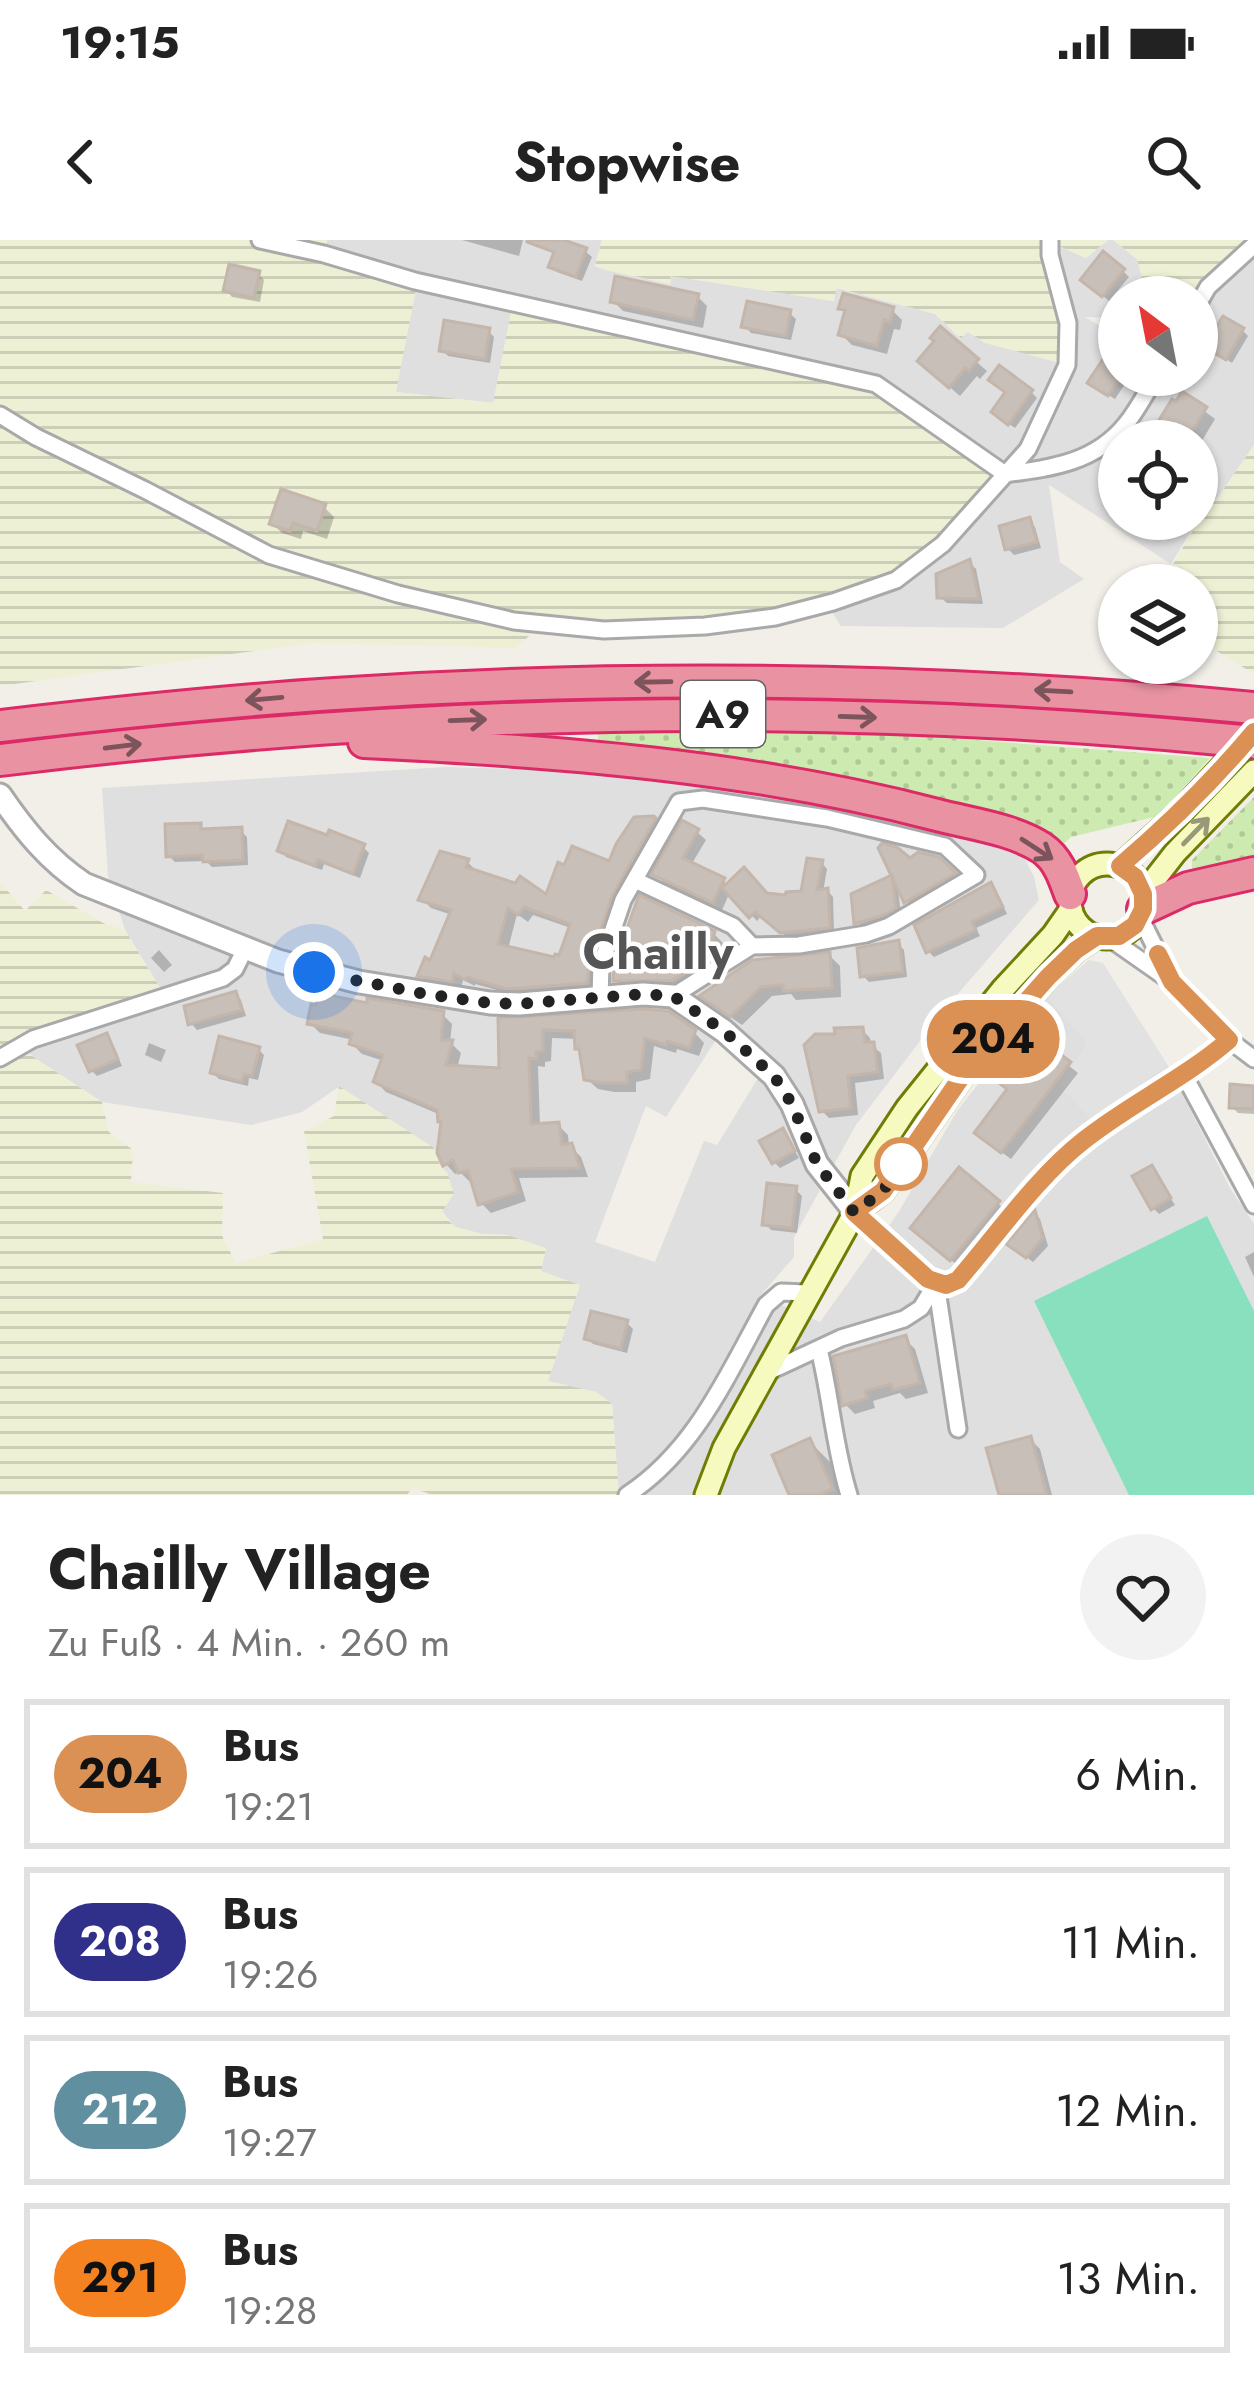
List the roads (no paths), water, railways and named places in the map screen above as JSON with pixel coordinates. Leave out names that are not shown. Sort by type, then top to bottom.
[{"type":"highway","name":"A9","points":[[0,726],[337,693],[713,681],[956,686],[1254,708]]},
{"type":"highway","name":"A9","points":[[10,759],[226,735],[435,721],[713,714],[990,722],[1254,742]]},
{"type":"highway","points":[[226,735],[594,757],[825,790],[1025,839],[1052,856],[1064,876],[1070,902]]},
{"type":"highway","points":[[1142,906],[1188,888],[1254,873]]},
{"type":"main road","points":[[1120,866],[1180,812],[1254,732]]},
{"type":"main road","points":[[854,1212],[883,1191],[969,1066],[1048,977],[1076,950],[1127,931],[1174,853],[1254,771]]},
{"type":"main road","points":[[706,1495],[724,1448],[854,1212],[862,1176],[907,1108],[1002,990],[1054,935],[1078,878],[1093,866],[1120,866],[1135,877],[1142,906]]},
{"type":"main road","points":[[1070,902],[1080,926],[1103,937]]},
{"type":"street","points":[[260,240],[416,281],[876,384],[1005,474],[1088,457],[1125,426],[1143,396]]},
{"type":"street","points":[[0,415],[269,555],[398,594],[514,621],[604,630],[705,626],[775,617],[896,580],[944,544],[1028,449],[1067,364],[1069,322],[1050,240]]},
{"type":"street","points":[[1218,278],[1254,245]]},
{"type":"street","points":[[0,795],[35,843],[84,884],[314,972],[425,994],[519,1004],[673,996],[724,1031],[774,1076],[792,1104],[817,1164],[854,1212],[935,1283],[958,1280],[1084,1140],[1229,1040]]},
{"type":"street","points":[[600,998],[601,965],[623,900],[679,802],[703,799],[827,818],[945,846],[976,875],[889,926],[866,934],[799,945],[752,946],[673,996]]},
{"type":"street","points":[[637,881],[733,926],[752,946]]},
{"type":"street","points":[[1142,906],[1172,982]]},
{"type":"street","points":[[1103,937],[1172,982],[1254,1059]]},
{"type":"street","points":[[0,1058],[33,1040],[223,978],[235,969],[244,949]]},
{"type":"street","points":[[1184,1075],[1254,1205]]},
{"type":"street","points":[[764,1374],[841,1338],[912,1315],[935,1283]]},
{"type":"street","points":[[935,1283],[958,1429]]},
{"type":"street","points":[[626,1495],[651,1479],[703,1419],[766,1305],[782,1292],[807,1293]]},
{"type":"street","points":[[819,1349],[849,1495]]},
{"type":"district","name":"Chailly","points":[[658,952]]}]
